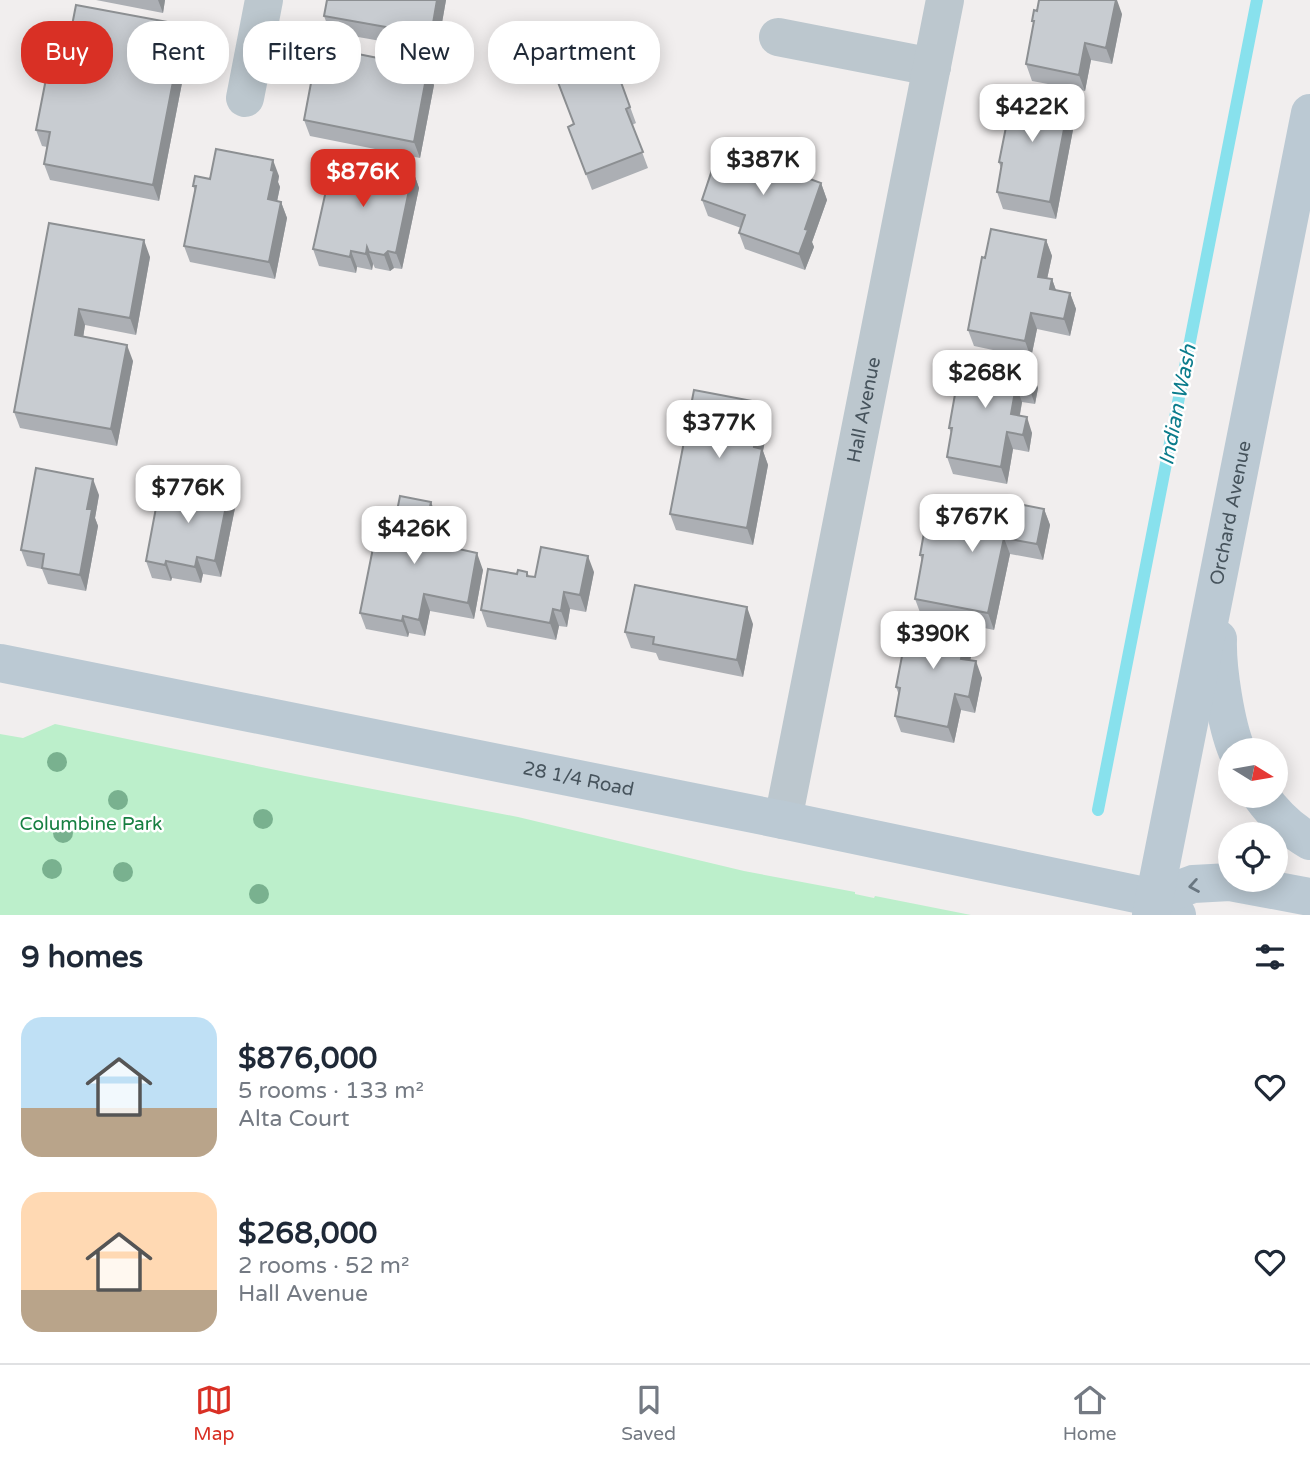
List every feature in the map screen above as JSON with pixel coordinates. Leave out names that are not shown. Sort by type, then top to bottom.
[{"type":"street","points":[[246,98],[264,0]]},
{"type":"street","name":"Hall Avenue","points":[[783,820],[945,0]]},
{"type":"street","points":[[778,37],[932,67]]},
{"type":"street","name":"Orchard Avenue","points":[[1161,909],[1220,569],[1310,113]]},
{"type":"street","points":[[1220,569],[1218,651],[1224,698],[1234,738]]},
{"type":"street","name":"28 1/4 Road","points":[[0,663],[783,820],[1161,909]]},
{"type":"street","points":[[1269,808],[1310,841]]},
{"type":"street","points":[[1161,909],[1193,884],[1230,883],[1310,897]]},
{"type":"green space","name":"Columbine Park","points":[[55,724],[518,817],[744,871],[971,915],[0,915],[0,734],[23,738]]},
{"type":"building","points":[[327,0],[437,0],[433,21],[375,21],[375,25],[324,16]]},
{"type":"building","points":[[1039,0],[1116,0],[1106,48],[1085,43],[1079,75],[1026,64],[1034,10],[1037,11]]},
{"type":"building","points":[[76,5],[162,21],[127,21],[127,84],[173,84],[153,185],[44,164],[50,132],[36,130],[45,84],[113,84],[113,21],[73,21]]},
{"type":"building","points":[[361,55],[375,57],[375,84],[425,84],[414,142],[304,120],[311,84],[361,84]]},
{"type":"building","points":[[559,84],[622,84],[630,107],[626,109],[643,152],[586,174],[568,127],[574,124]]},
{"type":"building","points":[[1014,87],[1070,98],[1050,202],[997,192],[1002,163],[999,162]]},
{"type":"building","points":[[721,143],[795,169],[794,173],[821,183],[799,254],[739,233],[745,215],[702,200]]},
{"type":"building","points":[[216,149],[273,160],[271,170],[274,171],[268,199],[281,202],[269,262],[184,246],[196,186],[193,186],[195,176],[210,179]]},
{"type":"building","points":[[333,159],[372,167],[373,163],[413,171],[396,253],[388,251],[384,255],[369,252],[367,247],[366,254],[351,251],[350,257],[313,249]]},
{"type":"building","points":[[49,223],[144,240],[130,318],[79,309],[75,335],[127,345],[111,429],[14,412]]},
{"type":"building","points":[[991,229],[1046,240],[1038,277],[1052,279],[1050,289],[1070,293],[1064,319],[1031,313],[1025,341],[968,330],[982,257],[985,258]]},
{"type":"building","points":[[962,355],[1020,365],[1020,370],[1032,372],[1029,388],[1016,386],[1011,414],[1027,417],[1023,435],[1007,432],[1001,467],[947,457],[952,428],[949,428]]},
{"type":"building","points":[[694,390],[763,403],[754,447],[762,449],[747,528],[670,514]]},
{"type":"building","points":[[36,468],[93,479],[87,509],[92,509],[80,575],[42,568],[44,554],[21,550]]},
{"type":"building","points":[[202,482],[230,486],[215,561],[197,557],[195,567],[166,561],[165,565],[146,561],[158,497],[172,500],[175,485],[201,490]]},
{"type":"building","points":[[400,496],[431,502],[425,532],[447,536],[445,546],[477,553],[468,603],[424,594],[419,620],[403,616],[402,621],[360,613],[378,523],[394,526]]},
{"type":"building","points":[[983,497],[1044,509],[1037,544],[1004,538],[988,613],[915,599],[927,516],[977,528]]},
{"type":"building","points":[[541,547],[588,556],[580,595],[564,592],[561,611],[553,609],[550,623],[481,610],[488,569],[517,574],[518,570],[527,572],[527,576],[535,577]]},
{"type":"building","points":[[635,585],[747,607],[737,660],[653,644],[654,637],[625,632]]},
{"type":"building","points":[[910,615],[968,626],[961,659],[976,661],[969,697],[955,694],[948,727],[895,716],[900,688],[896,687]]},
{"type":"waterway","name":"Indian Wash","points":[[1098,810],[1257,0]]}]
